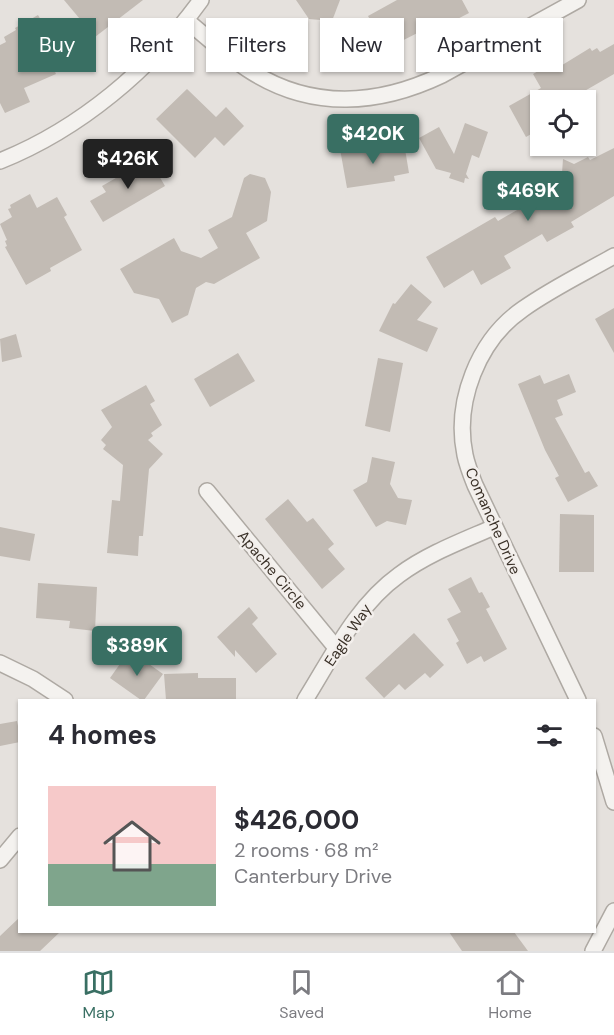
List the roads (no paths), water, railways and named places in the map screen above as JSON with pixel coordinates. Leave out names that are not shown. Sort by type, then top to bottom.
[{"type":"street","points":[[188,18],[201,0]]},
{"type":"street","points":[[194,27],[237,62],[269,81],[306,94],[349,100],[395,94],[419,86],[578,0]]},
{"type":"street","points":[[0,161],[54,134],[91,110],[137,72]]},
{"type":"street","name":"Comanche Drive","points":[[578,699],[469,471],[462,440],[464,408],[468,387],[477,365],[488,345],[503,326],[521,310],[614,256]]},
{"type":"street","name":"Apache Circle","points":[[207,491],[337,649]]},
{"type":"street","name":"Eagle Way","points":[[306,699],[368,603],[398,575],[431,556],[494,527]]},
{"type":"street","points":[[0,663],[33,679],[63,699]]},
{"type":"street","points":[[596,743],[614,802]]},
{"type":"street","points":[[0,860],[18,838]]},
{"type":"street","points":[[593,951],[614,911]]}]
